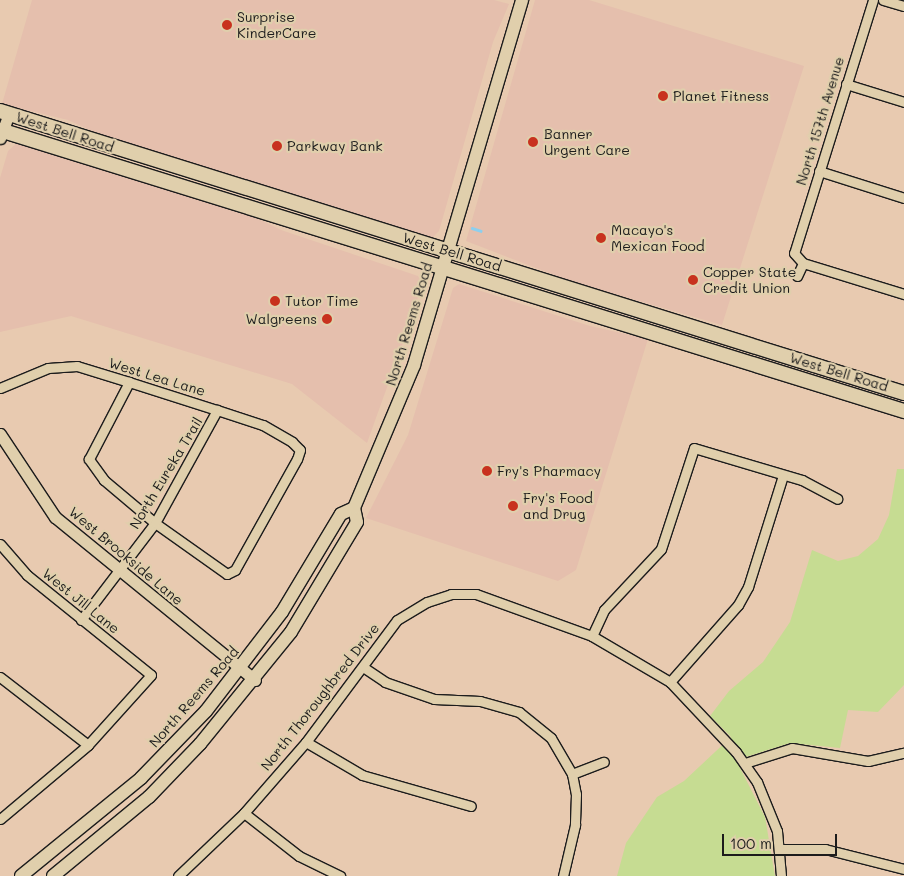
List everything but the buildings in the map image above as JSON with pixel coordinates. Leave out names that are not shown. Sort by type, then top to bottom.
[{"type":"main road","name":"North Reems Road","points":[[53,876],[150,798],[255,680],[308,608],[357,522],[354,508],[401,402],[522,0]]},
{"type":"main road","name":"West Bell Road","points":[[4,112],[904,393]]},
{"type":"main road","name":"West Bell Road","points":[[1,133],[236,203],[442,270],[904,411]]},
{"type":"main road","points":[[182,187],[193,183],[225,190],[236,184]]},
{"type":"main road","points":[[236,203],[243,196],[266,203],[284,200]]},
{"type":"main road","points":[[643,331],[649,313]]},
{"type":"main road","name":"North Reems Road","points":[[21,876],[141,778],[240,668],[300,584],[340,514],[354,508]]},
{"type":"street","name":"North 157th Avenue","points":[[803,262],[794,251],[873,0]]},
{"type":"street","points":[[884,0],[904,6]]},
{"type":"street","points":[[846,84],[904,102]]},
{"type":"street","points":[[1,133],[4,112]]},
{"type":"street","points":[[819,172],[904,198]]},
{"type":"street","points":[[797,276],[803,262],[904,294]]},
{"type":"street","name":"West Lea Lane","points":[[0,388],[63,365],[129,382],[263,425],[300,450],[266,516],[235,570],[227,574],[155,523]]},
{"type":"street","points":[[129,382],[89,460],[104,480],[155,523]]},
{"type":"street","name":"North Eureka Trail","points":[[81,620],[155,523],[217,410]]},
{"type":"street","name":"West Brookside Lane","points":[[0,434],[55,517],[118,572],[255,680]]},
{"type":"street","points":[[781,876],[779,848],[767,806],[745,764],[670,682],[592,636],[604,610],[661,549],[694,448],[784,475],[828,491],[837,500]]},
{"type":"street","points":[[670,682],[738,605],[748,587],[784,475]]},
{"type":"street","name":"West Jill Lane","points":[[0,544],[27,576],[151,675],[88,745]]},
{"type":"street","name":"North Thoroughbred Drive","points":[[178,876],[244,813],[306,742],[363,667],[411,609],[451,594],[496,599],[592,636]]},
{"type":"street","points":[[363,667],[385,682],[434,699],[480,701],[519,712],[551,738],[572,774],[577,813],[563,876]]},
{"type":"street","points":[[0,677],[88,745],[0,820]]},
{"type":"street","points":[[306,742],[362,775],[471,806]]},
{"type":"street","points":[[745,764],[774,752],[801,748],[868,761],[904,753]]},
{"type":"street","points":[[572,774],[604,762]]},
{"type":"street","points":[[244,813],[299,856],[340,876]]},
{"type":"street","points":[[779,848],[825,849],[904,868]]},
{"type":"shaded area","points":[[32,0],[494,0],[509,4],[493,42],[439,231],[432,238],[103,136],[68,120],[2,104]]},
{"type":"shaded area","points":[[535,0],[589,0],[804,66],[722,325],[570,281],[466,241]]},
{"type":"shaded area","points":[[17,143],[251,215],[281,230],[418,276],[422,284],[367,443],[292,384],[71,316],[0,332],[0,178],[8,151]]},
{"type":"shaded area","points":[[459,284],[590,326],[648,339],[576,570],[558,581],[366,518],[408,435],[453,288]]},
{"type":"green space","points":[[897,469],[904,469],[904,685],[878,712],[848,710],[840,748],[790,743],[736,760],[765,817],[775,876],[617,876],[626,843],[657,797],[684,781],[731,737],[710,716],[729,691],[763,662],[790,622],[812,550],[838,561],[858,556],[878,539],[889,515]]},
{"type":"waterway","points":[[472,228],[481,231]]},
{"type":"place","name":"Surprise KinderCare","points":[[227,25]]},
{"type":"place","name":"Planet Fitness","points":[[663,96]]},
{"type":"place","name":"Banner Urgent Care","points":[[533,142]]},
{"type":"place","name":"Parkway Bank","points":[[277,146]]},
{"type":"place","name":"Macayo's Mexican Food","points":[[601,238]]},
{"type":"place","name":"Copper State Credit Union","points":[[693,280]]},
{"type":"place","name":"Tutor Time","points":[[275,301]]},
{"type":"place","name":"Walgreens","points":[[327,319]]},
{"type":"place","name":"Fry's Pharmacy","points":[[487,471]]},
{"type":"place","name":"Fry's Food and Drug","points":[[513,506]]}]
